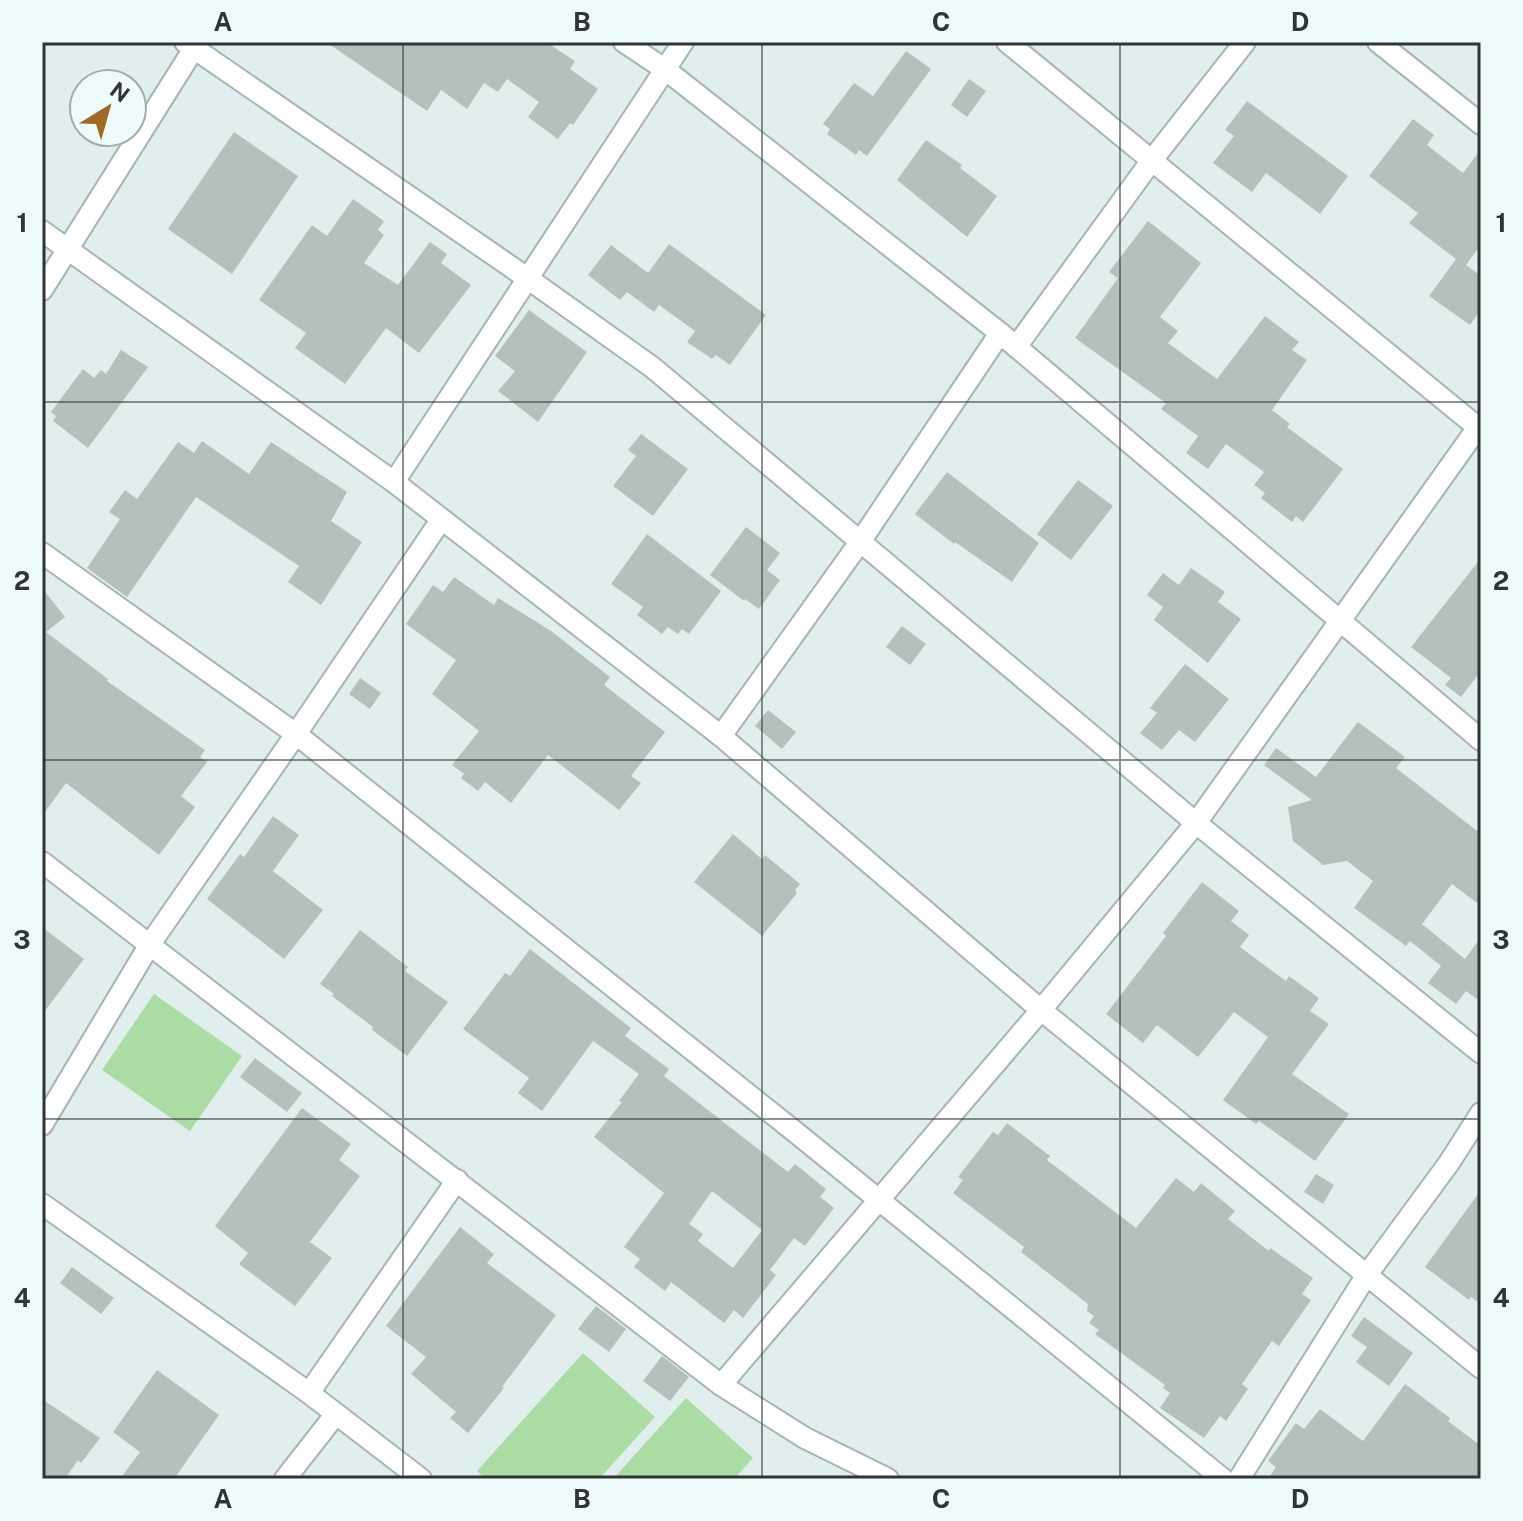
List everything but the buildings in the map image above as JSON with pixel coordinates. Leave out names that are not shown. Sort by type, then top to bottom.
[{"type":"street","points":[[624,42],[666,70],[1000,333],[1481,740]]},
{"type":"street","points":[[394,482],[530,280],[683,42]]},
{"type":"street","points":[[721,1385],[1196,823],[1480,427],[1007,42]]},
{"type":"street","points":[[1016,347],[1152,160],[1245,42]]},
{"type":"street","points":[[1378,42],[1481,124]]},
{"type":"street","points":[[42,290],[192,44],[652,367],[1196,823],[1481,1053]]},
{"type":"street","points":[[42,231],[394,482],[721,736],[1041,1010],[1481,1368]]},
{"type":"street","points":[[721,736],[860,542],[1000,333]]},
{"type":"street","points":[[42,1125],[150,944],[441,520]]},
{"type":"street","points":[[42,553],[296,734],[1223,1479]]},
{"type":"street","points":[[42,862],[721,1385],[805,1438],[888,1479]]},
{"type":"street","points":[[1239,1479],[1366,1276],[1449,1163],[1481,1113]]},
{"type":"street","points":[[309,1393],[457,1180]]},
{"type":"street","points":[[42,1204],[309,1393],[421,1479]]},
{"type":"street","points":[[285,1479],[335,1415]]},
{"type":"green space","points":[[154,994],[242,1056],[190,1131],[102,1070]]},
{"type":"green space","points":[[583,1353],[655,1417],[599,1479],[486,1479],[477,1471]]},
{"type":"green space","points":[[686,1398],[753,1458],[734,1479],[613,1479]]}]
